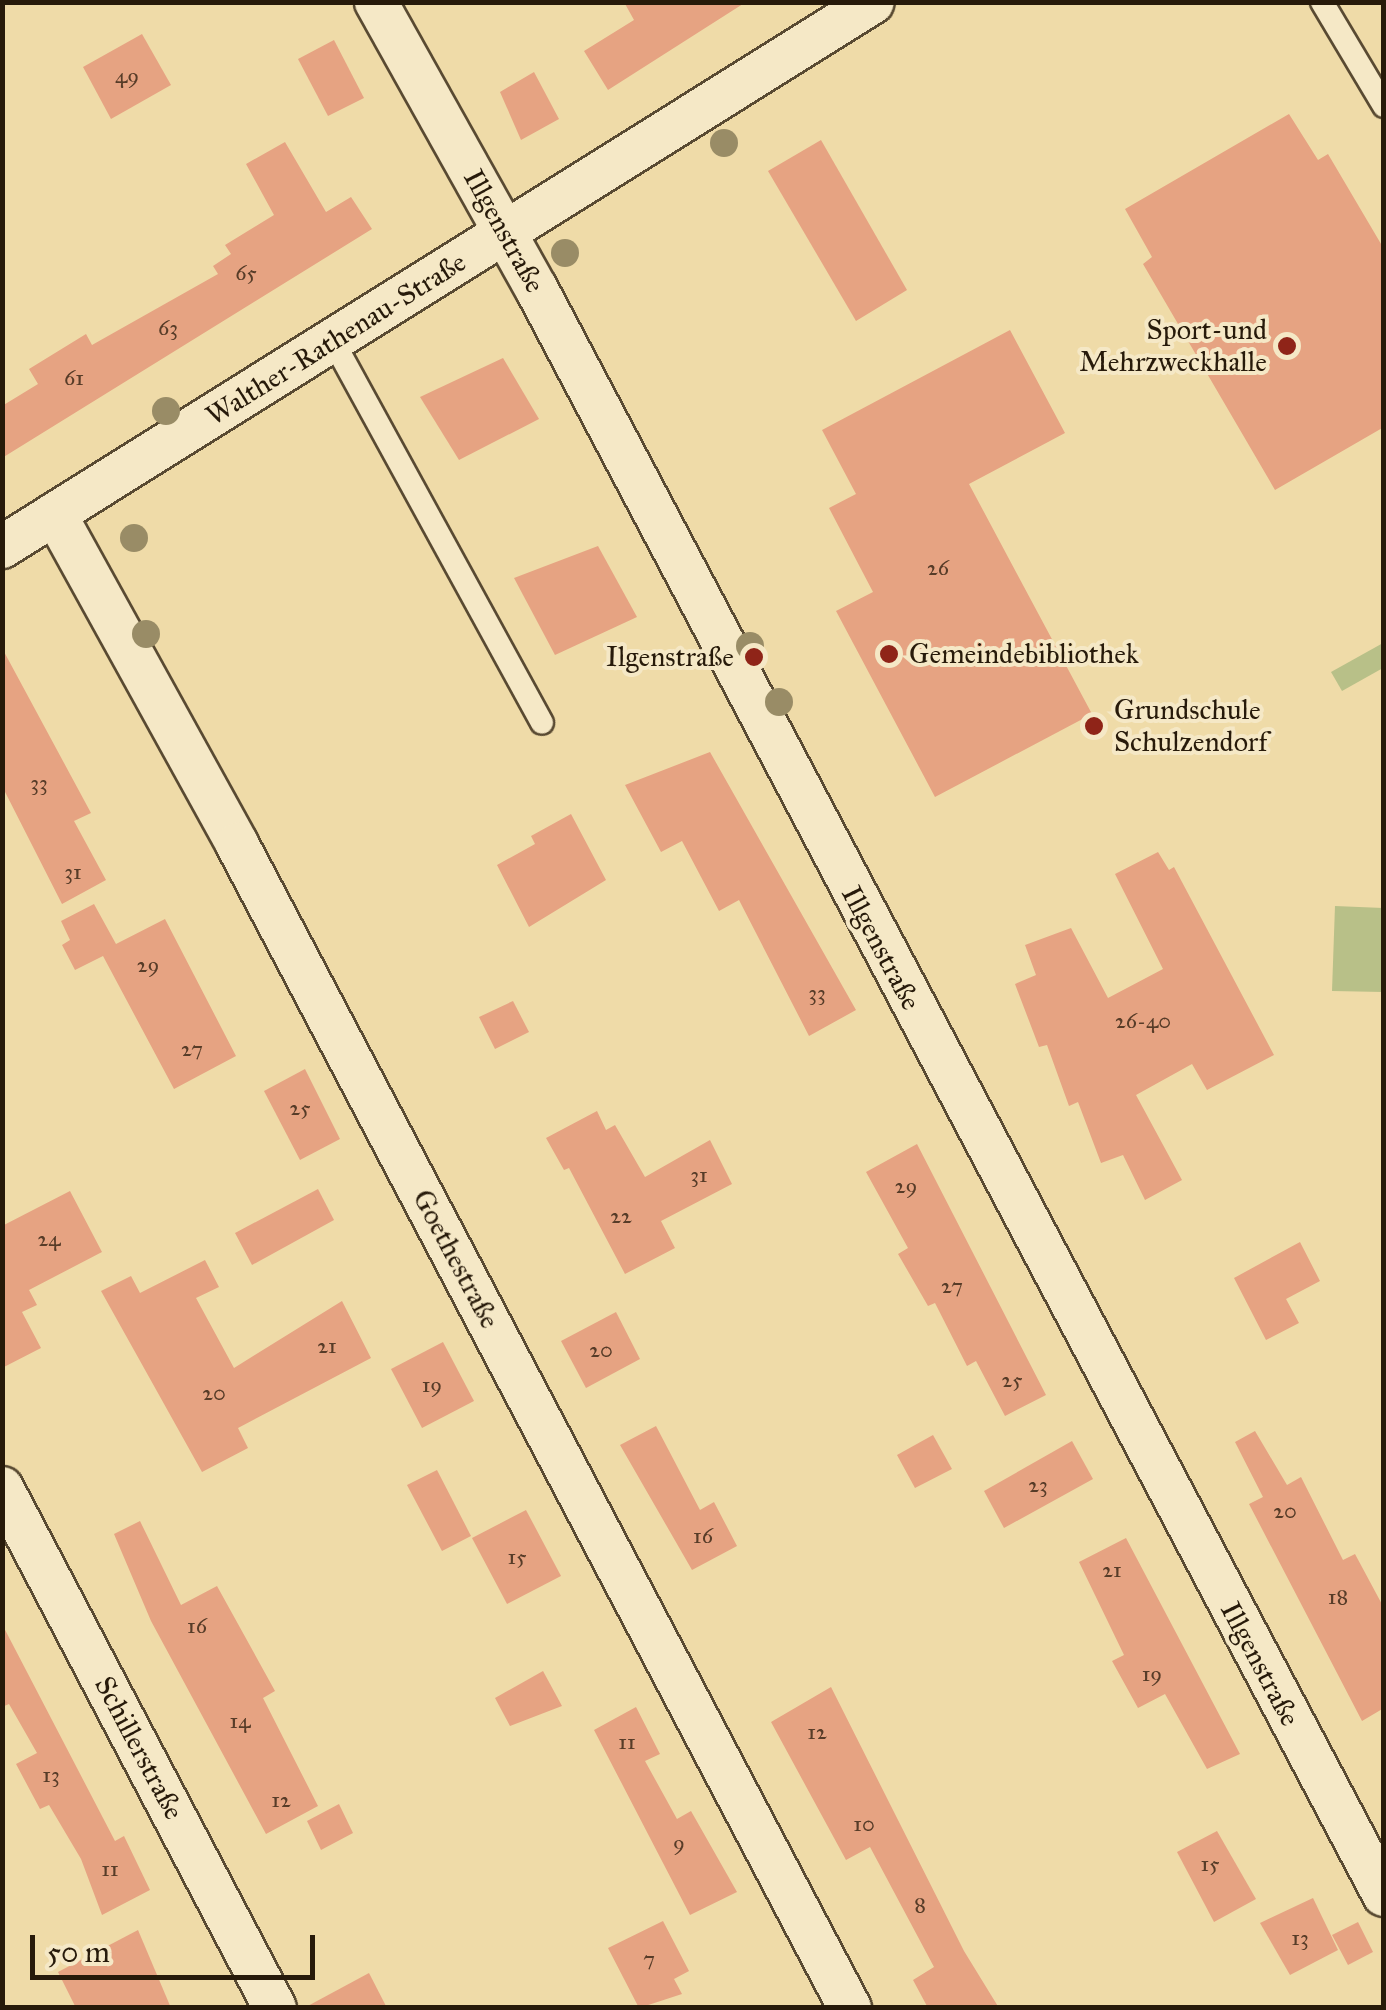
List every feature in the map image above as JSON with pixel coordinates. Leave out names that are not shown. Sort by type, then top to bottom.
[{"type":"street","name":"Illgenstraße","points":[[376,2],[506,232],[1384,1895]]},
{"type":"street","name":"Walther-Rathenau-Straße","points":[[2,547],[873,2]]},
{"type":"street","name":"Goethestraße","points":[[55,514],[237,844],[850,2008]]},
{"type":"street","name":"Schillerstraße","points":[[2,1488],[275,2008]]},
{"type":"lane","points":[[1322,2],[1384,106]]},
{"type":"lane","points":[[333,341],[542,722]]},
{"type":"green space","points":[[1383,643],[1383,668],[1342,691],[1331,672]]},
{"type":"green space","points":[[1335,906],[1383,908],[1383,992],[1332,991]]},
{"type":"building","points":[[624,2],[746,2],[608,90],[584,51],[634,20]]},
{"type":"building","points":[[142,34],[171,85],[111,119],[83,67]]},
{"type":"building","points":[[334,40],[364,98],[328,116],[298,59]]},
{"type":"building","points":[[534,72],[559,119],[521,140],[500,92]]},
{"type":"building","name":"Sport-und Mehrzweckhalle","points":[[1289,114],[1318,160],[1328,154],[1384,249],[1384,427],[1275,490],[1143,264],[1152,257],[1125,209]]},
{"type":"building","points":[[821,140],[907,290],[856,321],[768,171]]},
{"type":"building","points":[[285,142],[326,212],[351,197],[372,229],[2,458],[2,406],[38,384],[29,369],[86,334],[92,345],[218,274],[213,266],[231,254],[225,245],[274,215],[246,164]]},
{"type":"building","name":"Grundschule Schulzendorf","points":[[1010,330],[1065,433],[969,484],[1092,714],[935,797],[836,611],[873,592],[829,508],[856,494],[822,430]]},
{"type":"building","points":[[503,358],[539,419],[459,460],[420,397]]},
{"type":"building","points":[[598,546],[637,617],[555,655],[514,578]]},
{"type":"building","points":[[2,648],[91,813],[74,821],[106,880],[62,904],[2,786]]},
{"type":"building","points":[[710,752],[856,1010],[809,1036],[739,900],[719,911],[682,841],[661,852],[625,785]]},
{"type":"building","points":[[571,814],[606,880],[529,927],[497,865],[535,844],[531,836]]},
{"type":"building","points":[[1158,852],[1169,870],[1174,867],[1274,1055],[1207,1090],[1192,1064],[1136,1095],[1182,1180],[1145,1200],[1123,1155],[1101,1163],[1078,1102],[1069,1106],[1047,1045],[1039,1047],[1015,984],[1036,975],[1025,945],[1071,928],[1108,998],[1163,969],[1115,874]]},
{"type":"building","points":[[94,904],[116,944],[165,919],[236,1056],[174,1089],[103,956],[75,970],[62,945],[70,940],[61,921]]},
{"type":"building","points":[[513,1001],[529,1032],[495,1049],[479,1017]]},
{"type":"building","points":[[305,1069],[340,1139],[300,1160],[264,1091]]},
{"type":"building","points":[[597,1111],[606,1130],[615,1125],[645,1177],[710,1140],[732,1184],[661,1221],[675,1248],[625,1274],[569,1168],[564,1170],[546,1138]]},
{"type":"building","points":[[917,1144],[1046,1395],[1005,1416],[976,1361],[967,1366],[935,1303],[928,1306],[898,1254],[908,1248],[866,1172]]},
{"type":"building","points":[[318,1189],[334,1220],[252,1265],[235,1233]]},
{"type":"building","points":[[70,1191],[102,1252],[29,1290],[37,1305],[22,1312],[41,1348],[2,1368],[2,1226]]},
{"type":"building","points":[[1300,1242],[1320,1281],[1286,1299],[1299,1323],[1266,1340],[1234,1278]]},
{"type":"building","points":[[205,1260],[219,1287],[196,1298],[234,1368],[342,1301],[371,1358],[238,1428],[248,1448],[202,1472],[101,1291],[131,1276],[140,1293]]},
{"type":"building","points":[[616,1312],[640,1359],[586,1388],[561,1341]]},
{"type":"building","points":[[443,1342],[474,1401],[422,1428],[391,1369]]},
{"type":"building","points":[[656,1426],[700,1510],[714,1502],[737,1546],[692,1570],[620,1445]]},
{"type":"building","points":[[1255,1431],[1287,1485],[1301,1477],[1343,1560],[1355,1554],[1384,1608],[1384,1708],[1362,1721],[1249,1504],[1263,1497],[1235,1442]]},
{"type":"building","points":[[933,1435],[952,1469],[915,1488],[897,1455]]},
{"type":"building","points":[[1072,1441],[1093,1479],[1004,1528],[984,1491]]},
{"type":"building","points":[[437,1470],[471,1536],[442,1551],[407,1485]]},
{"type":"building","points":[[526,1510],[561,1576],[507,1604],[472,1538]]},
{"type":"building","points":[[140,1521],[181,1605],[217,1586],[275,1691],[263,1698],[318,1806],[266,1834],[151,1621],[114,1534]]},
{"type":"building","points":[[1126,1538],[1240,1754],[1207,1769],[1165,1694],[1138,1708],[1112,1661],[1124,1655],[1079,1562]]},
{"type":"building","points":[[2,1624],[115,1841],[124,1836],[150,1890],[102,1915],[81,1859],[49,1805],[40,1809],[16,1764],[37,1753],[9,1704],[2,1707]]},
{"type":"building","points":[[543,1671],[562,1706],[510,1726],[495,1698]]},
{"type":"building","points":[[831,1687],[964,1951],[999,2008],[928,2008],[913,1980],[934,1967],[870,1847],[846,1860],[771,1722]]},
{"type":"building","points":[[636,1707],[660,1754],[645,1761],[677,1819],[691,1811],[737,1892],[690,1915],[594,1730]]},
{"type":"building","points":[[339,1804],[353,1833],[321,1850],[307,1821]]},
{"type":"building","points":[[1217,1831],[1256,1899],[1214,1922],[1177,1852]]},
{"type":"building","points":[[1313,1898],[1338,1950],[1290,1975],[1260,1923]]},
{"type":"building","points":[[663,1921],[689,1971],[674,1979],[682,1994],[639,2008],[608,1948]]},
{"type":"building","points":[[1358,1922],[1373,1952],[1348,1965],[1332,1935]]},
{"type":"building","points":[[138,1930],[171,2008],[76,2008],[58,1972]]},
{"type":"building","points":[[369,1973],[387,2008],[304,2008]]},
{"type":"place","name":"Sport-und Mehrzweckhalle","points":[[1287,346]]},
{"type":"place","name":"Gemeindebibliothek","points":[[889,654]]},
{"type":"place","name":"Ilgenstraße","points":[[754,657]]},
{"type":"place","name":"Grundschule Schulzendorf","points":[[1094,726]]}]
